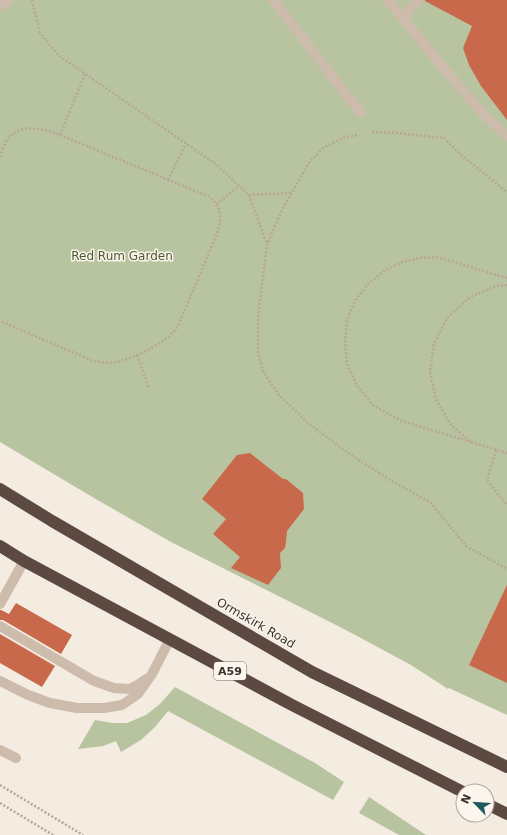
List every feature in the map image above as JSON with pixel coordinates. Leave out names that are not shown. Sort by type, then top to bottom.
[{"type":"highway","name":"Ormskirk Road","points":[[0,489],[52,521],[312,672],[507,767]]},
{"type":"highway","name":"A59","points":[[0,546],[24,561],[299,708],[455,788]]},
{"type":"highway","points":[[495,808],[507,814]]},
{"type":"lane","points":[[0,6],[8,0]]},
{"type":"lane","points":[[273,0],[361,113]]},
{"type":"lane","points":[[388,0],[484,115],[507,136]]},
{"type":"lane","points":[[402,18],[419,0]]},
{"type":"lane","points":[[0,604],[24,561]]},
{"type":"lane","points":[[0,626],[94,680],[114,688],[130,689],[152,674]]},
{"type":"lane","points":[[0,681],[50,704],[77,708],[104,708],[122,704],[138,694],[152,674],[170,639]]},
{"type":"lane","points":[[0,750],[16,758]]},
{"type":"path","points":[[32,0],[40,33],[58,55],[217,165],[249,195],[267,245]]},
{"type":"path","points":[[60,134],[85,74]]},
{"type":"path","points":[[0,158],[7,140],[16,132],[28,129],[41,129],[60,134],[210,197],[217,204],[220,213],[220,223],[217,234],[178,326],[172,334],[137,355],[114,363],[93,361],[0,321]]},
{"type":"path","points":[[368,132],[397,133],[444,138],[460,154],[507,192]]},
{"type":"path","points":[[362,134],[343,138],[323,148],[308,164],[279,217],[267,245],[258,318],[258,352],[263,371],[279,395],[308,423],[348,453],[390,480],[431,503],[466,546],[507,569]]},
{"type":"path","points":[[168,180],[186,143]]},
{"type":"path","points":[[217,204],[239,186]]},
{"type":"path","points":[[249,195],[292,192]]},
{"type":"path","points":[[507,278],[437,257],[420,258],[402,262],[384,271],[368,284],[356,300],[347,320],[345,341],[347,364],[357,386],[374,406],[402,421],[507,453]]},
{"type":"path","points":[[471,442],[451,425],[436,400],[430,372],[434,342],[448,317],[470,297],[496,286],[507,285]]},
{"type":"path","points":[[137,355],[149,388]]},
{"type":"path","points":[[496,450],[488,480],[507,505]]},
{"type":"path","points":[[0,785],[82,835]]},
{"type":"path","points":[[0,803],[53,835]]},
{"type":"green space","name":"Red Rum Garden","points":[[0,0],[507,0],[507,715],[449,688],[448,689],[411,665],[344,629],[171,542],[0,442]]},
{"type":"green space","points":[[175,687],[315,763],[344,782],[333,800],[168,711],[155,727],[141,740],[121,752],[116,741],[103,746],[78,749],[95,720],[112,723],[127,723],[146,715],[160,704]]},
{"type":"green space","points":[[369,797],[426,835],[399,835],[359,813]]},
{"type":"building","points":[[425,0],[507,0],[507,120],[481,86],[469,65],[463,48],[472,26]]},
{"type":"building","points":[[250,453],[303,493],[304,509],[287,531],[285,548],[280,553],[281,568],[268,585],[231,568],[240,557],[213,534],[226,519],[202,499],[237,455]]},
{"type":"building","points":[[507,585],[507,683],[469,665]]},
{"type":"building","points":[[16,603],[72,635],[61,654],[3,620],[0,620],[0,610],[9,614]]},
{"type":"building","points":[[0,634],[55,666],[42,687],[0,663]]}]
